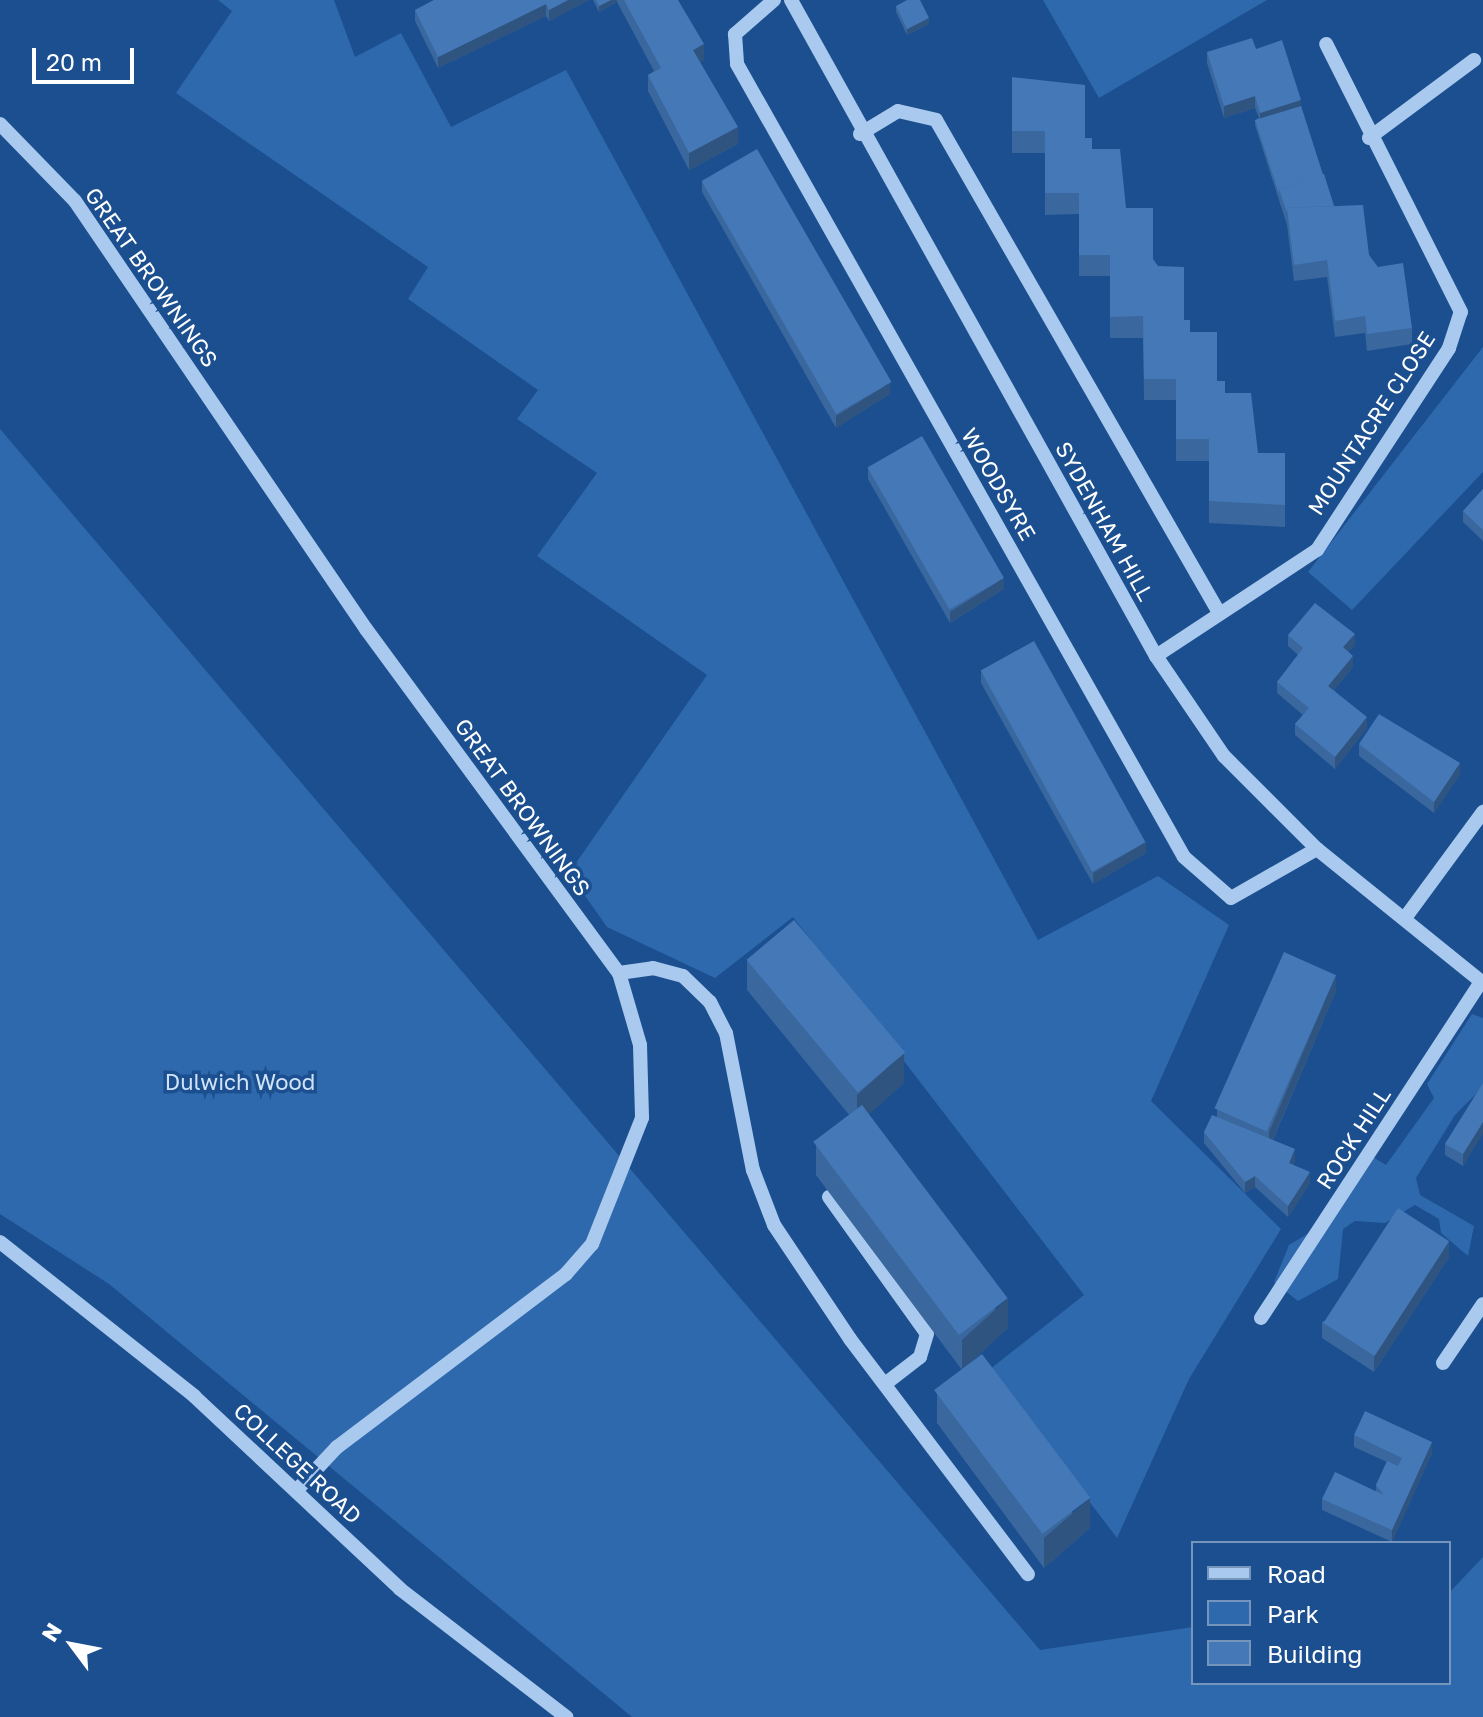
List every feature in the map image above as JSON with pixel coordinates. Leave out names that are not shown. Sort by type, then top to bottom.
[{"type":"street","name":"WOODSYRE","points":[[774,0],[735,34],[737,64],[1184,857],[1231,898],[1317,849]]},
{"type":"street","name":"SYDENHAM HILL","points":[[791,0],[860,134],[1156,656],[1224,756],[1317,849],[1482,982]]},
{"type":"street","name":"MOUNTACRE CLOSE","points":[[1156,656],[1218,611],[1317,550],[1449,348],[1461,312],[1369,138],[1326,44]]},
{"type":"street","points":[[1369,138],[1474,60]]},
{"type":"street","points":[[860,134],[898,111],[936,120],[991,205],[1218,611]]},
{"type":"street","name":"GREAT BROWNINGS","points":[[0,124],[75,201],[366,629],[619,973],[640,1045],[642,1118],[592,1244],[566,1274],[337,1447],[296,1491]]},
{"type":"street","points":[[1405,918],[1483,812]]},
{"type":"street","points":[[619,973],[653,968],[683,976],[710,1002],[726,1033],[753,1170],[774,1225],[885,1384],[1028,1574]]},
{"type":"street","name":"ROCK HILL","points":[[1261,1318],[1482,982]]},
{"type":"street","points":[[829,1197],[927,1334],[920,1357],[885,1384]]},
{"type":"street","name":"COLLEGE ROAD","points":[[0,1242],[194,1396],[400,1589],[566,1717]]},
{"type":"street","points":[[1443,1363],[1483,1304]]},
{"type":"green space","points":[[218,0],[334,0],[355,57],[401,33],[451,127],[566,70],[1038,940],[1158,876],[1229,925],[1151,1101],[1281,1229],[1189,1379],[1117,1538],[989,1370],[1084,1295],[793,917],[715,978],[607,927],[569,873],[707,675],[537,556],[597,473],[517,419],[538,390],[408,299],[428,267],[176,93],[232,11]]},
{"type":"green space","points":[[1043,0],[1267,0],[1099,98]]},
{"type":"green space","points":[[1483,347],[1483,472],[1352,610],[1308,572]]},
{"type":"green space","name":"Dulwich Wood","points":[[0,429],[1040,1650],[1191,1627],[1191,1685],[1451,1685],[1451,1591],[1483,1557],[1483,1717],[632,1717],[109,1284],[0,1214]]},
{"type":"green space","points":[[1472,1014],[1483,1018],[1483,1087],[1455,1115],[1416,1178],[1420,1195],[1474,1226],[1468,1256],[1441,1233],[1439,1219],[1415,1205],[1385,1223],[1355,1221],[1343,1229],[1338,1279],[1298,1301],[1274,1282],[1289,1245],[1314,1230],[1351,1172],[1373,1157],[1386,1165],[1434,1098],[1427,1084]]},
{"type":"building","points":[[434,0],[568,0],[549,10],[546,4],[438,57],[415,10]]},
{"type":"building","points":[[596,0],[611,0],[599,6]]},
{"type":"building","points":[[624,0],[678,0],[704,44],[693,50],[738,127],[689,153],[648,75],[661,68]]},
{"type":"building","points":[[907,0],[920,0],[929,18],[907,29],[896,6]]},
{"type":"building","points":[[1252,38],[1256,49],[1282,40],[1301,100],[1260,113],[1255,96],[1224,106],[1207,52]]},
{"type":"building","points":[[1012,77],[1085,85],[1085,138],[1092,138],[1092,149],[1120,149],[1126,208],[1153,208],[1153,259],[1158,266],[1184,267],[1184,320],[1190,320],[1190,332],[1217,332],[1217,381],[1225,381],[1225,393],[1251,393],[1258,453],[1285,453],[1285,505],[1209,501],[1209,439],[1176,439],[1176,379],[1144,379],[1143,316],[1110,317],[1110,255],[1079,255],[1079,193],[1045,193],[1045,131],[1012,131]]},
{"type":"building","points":[[1301,106],[1323,175],[1279,189],[1279,194],[1255,120]]},
{"type":"building","points":[[757,149],[892,382],[836,414],[702,181]]},
{"type":"building","points":[[1324,174],[1334,206],[1287,208],[1287,213],[1279,189]]},
{"type":"building","points":[[1363,205],[1369,255],[1378,267],[1403,263],[1412,328],[1367,334],[1365,316],[1335,321],[1327,260],[1294,265],[1287,208]]},
{"type":"building","points":[[922,436],[1004,578],[949,610],[867,468]]},
{"type":"building","points":[[1483,489],[1483,530],[1463,511]]},
{"type":"building","points":[[1315,603],[1355,634],[1343,647],[1353,656],[1328,686],[1367,717],[1335,757],[1295,724],[1309,708],[1277,682],[1303,648],[1288,635]]},
{"type":"building","points":[[1034,641],[1146,842],[1092,872],[981,671]]},
{"type":"building","points":[[1379,714],[1460,763],[1434,802],[1359,744]]},
{"type":"building","points":[[794,920],[905,1053],[858,1092],[747,960]]},
{"type":"building","points":[[1284,952],[1336,975],[1267,1131],[1214,1108]]},
{"type":"building","points":[[1483,1083],[1483,1122],[1463,1154],[1445,1144]]},
{"type":"building","points":[[862,1105],[1008,1298],[959,1335],[813,1142]]},
{"type":"building","points":[[1212,1115],[1295,1149],[1289,1163],[1310,1172],[1288,1206],[1255,1176],[1245,1182],[1204,1132]]},
{"type":"building","points":[[1398,1208],[1449,1241],[1375,1356],[1323,1323]]},
{"type":"building","points":[[982,1354],[1090,1498],[1042,1534],[934,1390]]},
{"type":"building","points":[[1365,1411],[1432,1442],[1392,1530],[1322,1499],[1335,1472],[1384,1495],[1376,1485],[1387,1461],[1398,1466],[1402,1458],[1354,1435]]}]
